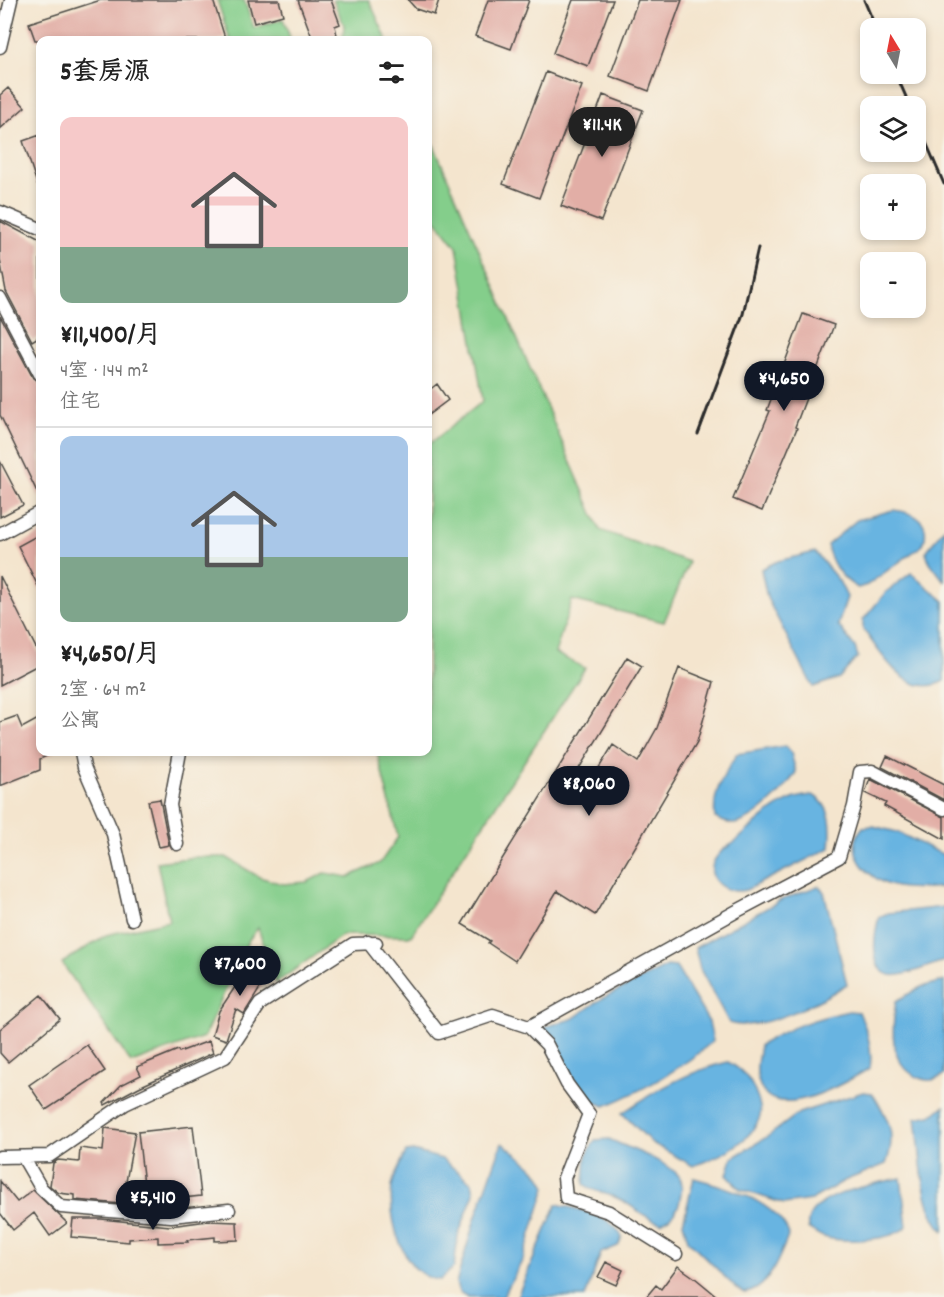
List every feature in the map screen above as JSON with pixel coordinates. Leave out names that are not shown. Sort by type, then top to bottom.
[{"type":"street","points":[[0,47],[11,0]]},
{"type":"street","points":[[0,212],[36,227]]},
{"type":"street","points":[[0,298],[36,366]]},
{"type":"street","points":[[0,534],[36,514]]},
{"type":"street","points":[[82,756],[113,834],[132,919]]},
{"type":"street","points":[[177,844],[170,805],[179,756]]},
{"type":"street","points":[[529,1028],[737,911],[839,857],[854,806],[860,772],[872,771],[944,809]]},
{"type":"street","points":[[0,1157],[49,1156],[125,1104],[225,1057],[260,1004],[353,944],[374,943],[439,1033],[493,1015],[529,1028],[547,1045],[567,1084],[589,1114],[564,1178],[566,1198],[609,1212],[675,1254]]},
{"type":"street","points":[[23,1156],[41,1188],[61,1207],[171,1216],[229,1210]]},
{"type":"green space","points":[[217,0],[244,0],[254,28],[283,19],[289,36],[229,36]]},
{"type":"green space","points":[[333,0],[369,0],[385,36],[343,36],[344,25]]},
{"type":"green space","points":[[432,141],[600,530],[689,562],[664,622],[572,600],[555,653],[585,668],[411,936],[343,935],[276,983],[258,928],[248,941],[204,1037],[131,1063],[62,963],[106,935],[169,921],[157,862],[197,857],[226,857],[259,877],[283,884],[307,882],[325,873],[348,877],[380,863],[398,837],[378,756],[432,756],[432,442],[483,401],[457,247],[432,215]]},
{"type":"water","points":[[893,510],[908,513],[920,519],[925,530],[923,545],[867,585],[858,588],[837,570],[827,545],[857,520]]},
{"type":"water","points":[[944,528],[944,581],[929,561],[926,552]]},
{"type":"water","points":[[815,552],[839,581],[847,597],[838,625],[855,647],[858,657],[839,678],[813,687],[767,598],[761,569],[778,561]]},
{"type":"water","points":[[911,573],[944,601],[944,681],[931,685],[918,685],[896,672],[863,629],[863,620],[886,592]]},
{"type":"water","points":[[785,746],[791,753],[796,772],[777,796],[759,812],[741,822],[731,824],[715,818],[717,792],[737,754]]},
{"type":"water","points":[[813,795],[828,811],[831,825],[830,848],[746,890],[729,890],[716,882],[712,868],[714,861],[722,851],[780,805],[801,796]]},
{"type":"water","points":[[873,826],[897,832],[944,855],[944,887],[915,889],[897,887],[877,879],[862,864],[855,846],[863,827]]},
{"type":"water","points":[[818,886],[824,892],[847,984],[822,999],[774,1020],[742,1025],[729,1023],[700,969],[695,948],[781,900]]},
{"type":"water","points":[[944,907],[944,961],[899,975],[889,975],[882,971],[875,955],[879,917],[888,913]]},
{"type":"water","points":[[667,966],[676,967],[709,1022],[713,1041],[675,1070],[634,1093],[605,1106],[588,1100],[575,1086],[544,1027],[572,1019],[603,998]]},
{"type":"water","points":[[944,981],[944,1075],[934,1080],[924,1080],[908,1071],[901,1063],[897,1053],[893,1033],[896,1001],[921,987]]},
{"type":"water","points":[[849,1011],[859,1012],[865,1025],[870,1046],[870,1068],[825,1092],[806,1098],[789,1101],[774,1099],[763,1090],[757,1073],[760,1045],[803,1024]]},
{"type":"water","points":[[728,1062],[748,1078],[753,1087],[759,1102],[759,1119],[755,1128],[740,1142],[712,1159],[693,1166],[652,1143],[622,1113],[672,1083]]},
{"type":"water","points":[[863,1092],[872,1093],[890,1127],[891,1144],[886,1164],[844,1181],[811,1200],[784,1204],[740,1189],[727,1175],[732,1158],[767,1137],[799,1113]]},
{"type":"water","points":[[944,1106],[944,1231],[930,1209],[926,1194],[916,1118],[934,1114]]},
{"type":"water","points":[[609,1139],[666,1165],[679,1176],[682,1184],[679,1203],[668,1219],[661,1223],[655,1221],[619,1199],[584,1184],[586,1156],[595,1140]]},
{"type":"water","points":[[502,1143],[533,1168],[546,1187],[523,1259],[503,1297],[468,1297],[459,1292],[456,1283],[474,1222]]},
{"type":"water","points":[[413,1151],[442,1159],[472,1183],[474,1193],[458,1236],[454,1267],[440,1280],[416,1269],[400,1244],[395,1229],[392,1214],[392,1186],[406,1152]]},
{"type":"water","points":[[694,1178],[720,1185],[761,1204],[773,1212],[789,1234],[767,1279],[753,1291],[744,1293],[736,1288],[688,1240],[683,1223]]},
{"type":"water","points":[[901,1178],[907,1226],[900,1231],[880,1238],[843,1240],[822,1236],[808,1228],[809,1217],[828,1199],[859,1188]]},
{"type":"water","points":[[557,1204],[602,1218],[617,1229],[622,1237],[618,1246],[601,1253],[585,1297],[517,1297]]},
{"type":"building","points":[[101,0],[213,0],[224,36],[36,36],[35,40],[29,23]]},
{"type":"building","points":[[248,0],[279,0],[283,15],[254,23]]},
{"type":"building","points":[[298,0],[331,0],[340,24],[335,26],[337,36],[312,36]]},
{"type":"building","points":[[408,0],[439,0],[434,15],[416,9]]},
{"type":"building","points":[[488,0],[529,0],[511,49],[475,36]]},
{"type":"building","points":[[573,0],[613,0],[588,66],[553,53]]},
{"type":"building","points":[[638,0],[682,0],[649,91],[610,76]]},
{"type":"building","points":[[546,72],[582,86],[539,198],[503,184]]},
{"type":"building","points":[[8,88],[25,107],[0,129],[0,95]]},
{"type":"building","points":[[603,95],[643,110],[601,221],[561,206]]},
{"type":"building","points":[[36,136],[36,181],[23,141]]},
{"type":"building","points":[[0,221],[36,240],[36,338],[32,341],[6,291],[0,260]]},
{"type":"building","points":[[803,314],[834,325],[795,427],[797,428],[762,511],[733,499],[770,411],[767,410]]},
{"type":"building","points":[[0,316],[36,380],[36,490],[0,415]]},
{"type":"building","points":[[437,384],[448,400],[432,412],[432,388]]},
{"type":"building","points":[[0,461],[23,505],[0,517]]},
{"type":"building","points":[[36,536],[36,582],[18,546]]},
{"type":"building","points":[[0,576],[36,648],[36,666],[0,685]]},
{"type":"building","points":[[627,657],[642,666],[572,780],[586,789],[613,745],[638,762],[657,728],[679,668],[714,682],[697,742],[595,915],[557,891],[515,961],[488,943],[490,941],[462,924]]},
{"type":"building","points":[[17,716],[22,728],[36,720],[36,756],[46,756],[40,759],[40,770],[0,786],[0,722]]},
{"type":"building","points":[[887,756],[944,785],[944,800],[882,767]]},
{"type":"building","points":[[870,779],[944,817],[944,839],[884,806],[886,803],[865,793]]},
{"type":"building","points":[[160,799],[169,845],[159,847],[148,801]]},
{"type":"building","points":[[247,959],[270,972],[244,1014],[236,1009],[226,1040],[212,1035],[219,1011],[243,975],[238,973]]},
{"type":"building","points":[[41,995],[60,1019],[8,1062],[0,1053],[0,1029]]},
{"type":"building","points":[[209,1041],[213,1053],[105,1105],[104,1103],[121,1085],[141,1075],[137,1067],[178,1050],[179,1052]]},
{"type":"building","points":[[87,1045],[105,1071],[46,1110],[29,1085]]},
{"type":"building","points":[[193,1126],[201,1196],[146,1202],[138,1132]]},
{"type":"building","points":[[105,1128],[135,1132],[122,1204],[75,1200],[75,1195],[59,1193],[50,1186],[53,1163],[58,1160],[79,1162],[80,1148],[103,1151]]},
{"type":"building","points":[[0,1181],[17,1202],[33,1190],[67,1223],[50,1236],[34,1213],[13,1230],[0,1213]]},
{"type":"building","points":[[73,1219],[101,1219],[170,1226],[208,1221],[237,1222],[238,1240],[215,1241],[215,1237],[187,1240],[188,1242],[158,1243],[158,1237],[129,1239],[129,1242],[71,1237]]},
{"type":"building","points":[[606,1262],[623,1270],[616,1285],[598,1277]]},
{"type":"building","points":[[678,1266],[718,1297],[646,1297],[656,1285],[661,1289]]},
{"type":"railway","points":[[864,0],[872,18]]},
{"type":"railway","points":[[900,84],[906,96]]},
{"type":"railway","points":[[926,142],[944,184]]},
{"type":"railway","points":[[698,434],[743,314],[758,248]]}]
